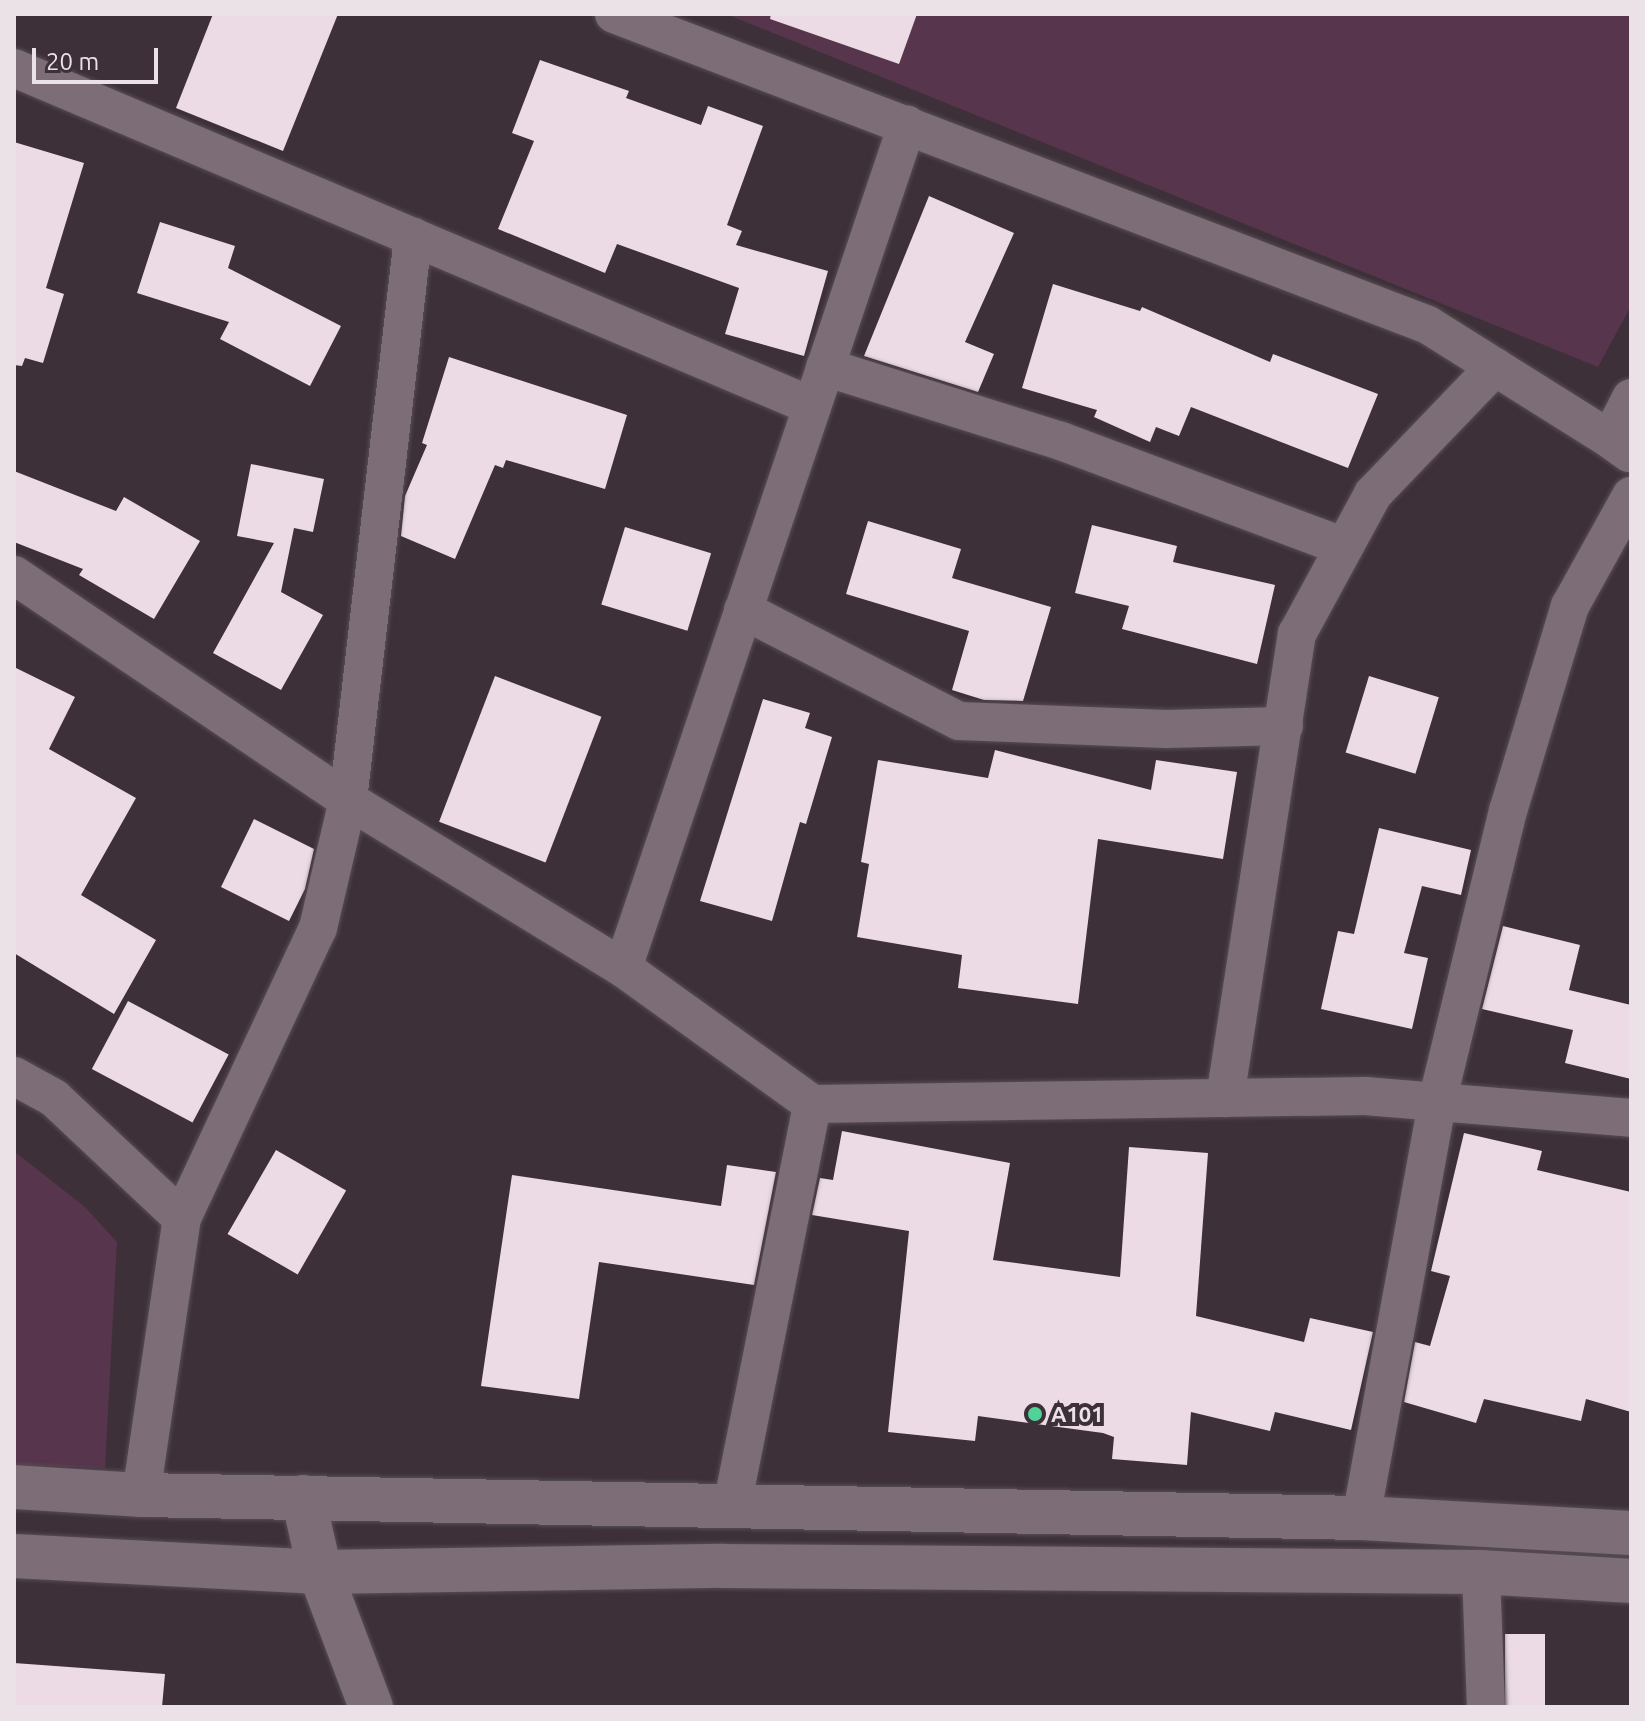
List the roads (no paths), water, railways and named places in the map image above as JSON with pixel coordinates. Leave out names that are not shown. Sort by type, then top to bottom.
[{"type":"main road","points":[[14,1487],[141,1495],[1361,1518],[1631,1533]]},
{"type":"main road","points":[[303,1497],[320,1572],[371,1707]]},
{"type":"main road","points":[[14,1556],[320,1572],[723,1566],[1481,1572],[1631,1581]]},
{"type":"street","points":[[614,14],[1428,325],[1620,447],[1631,398]]},
{"type":"street","points":[[14,68],[812,406]]},
{"type":"street","points":[[623,968],[907,125]]},
{"type":"street","points":[[141,1495],[182,1218],[318,928],[348,800],[413,237]]},
{"type":"street","points":[[825,367],[1061,441],[1344,547]]},
{"type":"street","points":[[1225,1098],[1297,634],[1373,494],[1495,367]]},
{"type":"street","points":[[1361,1518],[1437,1102],[1508,811],[1570,606],[1631,496]]},
{"type":"street","points":[[14,575],[348,800],[623,968],[812,1104],[1365,1096],[1631,1118]]},
{"type":"street","points":[[743,610],[959,721],[1166,729],[1284,726]]},
{"type":"street","points":[[14,1076],[54,1098],[182,1218]]},
{"type":"street","points":[[732,1506],[812,1104]]},
{"type":"street","points":[[1481,1572],[1486,1707]]},
{"type":"place","name":"A101","points":[[1035,1414]]}]
